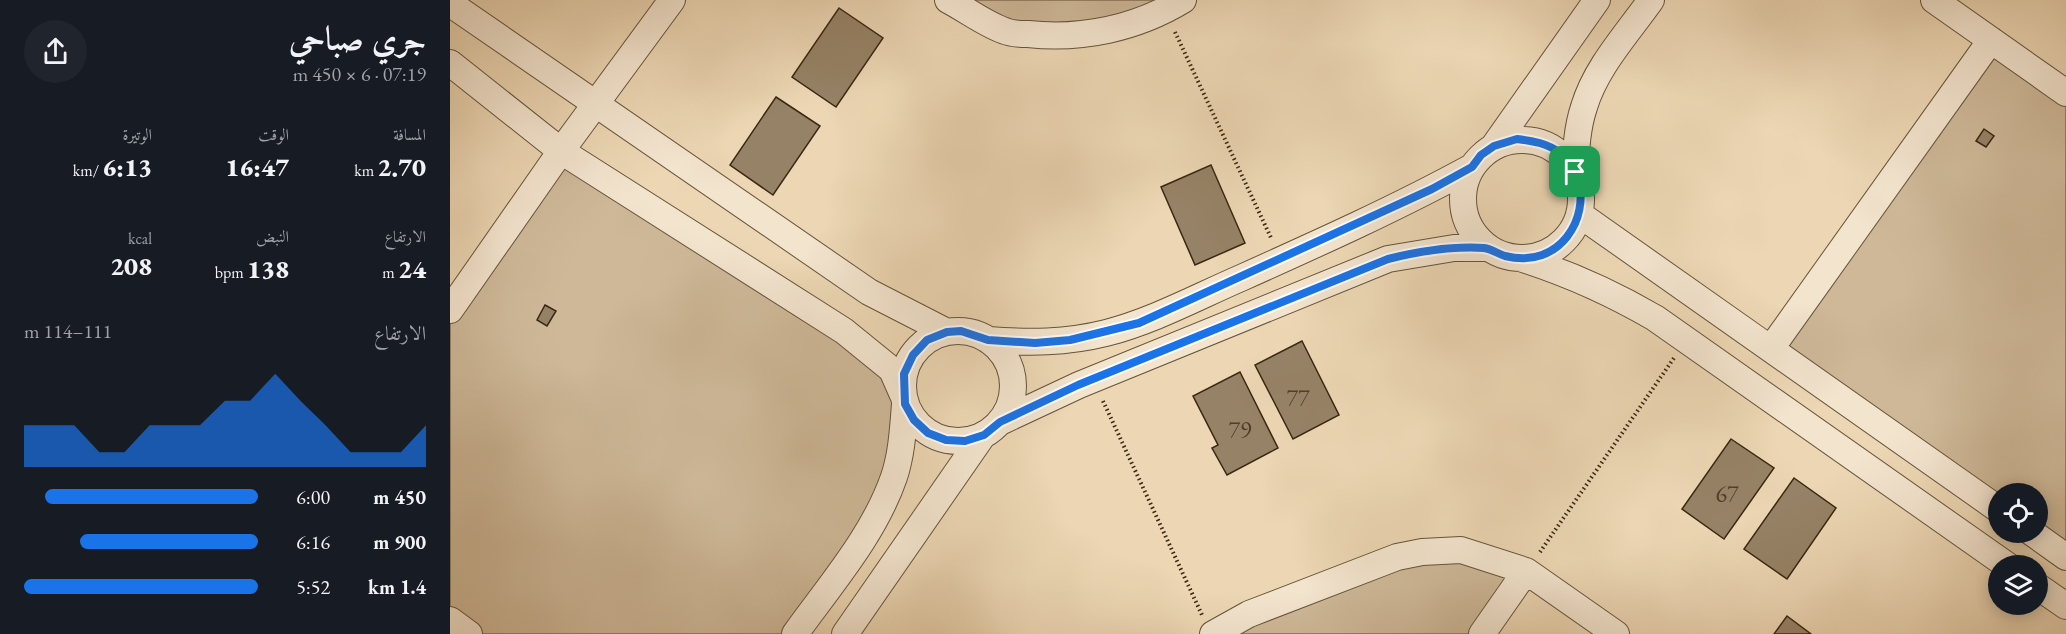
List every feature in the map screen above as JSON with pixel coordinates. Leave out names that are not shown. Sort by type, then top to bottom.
[{"type":"street","points":[[450,0],[868,292],[947,332]]},
{"type":"street","points":[[450,310],[561,151],[672,0]]},
{"type":"street","points":[[948,0],[1006,32],[1047,36],[1088,34],[1127,26],[1170,4]]},
{"type":"street","points":[[1494,146],[1597,0]]},
{"type":"street","points":[[1523,259],[1542,255],[1559,245],[1572,231],[1580,214],[1581,192],[1575,172],[1576,139],[1584,107],[1596,77],[1651,0]]},
{"type":"street","points":[[1934,0],[2066,93]]},
{"type":"street","points":[[1772,347],[1990,40]]},
{"type":"street","points":[[450,63],[561,151],[844,330],[892,370],[914,420],[928,433],[946,440],[965,441],[1093,379],[1388,259],[1421,251],[1488,248]]},
{"type":"street","points":[[1575,172],[1561,154],[1540,142],[1517,139],[1494,146],[1481,155],[1472,167],[1463,188],[1463,211],[1472,232],[1488,248],[1504,256],[1523,259],[1569,274],[1613,294],[1687,340],[1992,555]]},
{"type":"street","points":[[795,634],[878,512],[894,476],[903,439],[904,374],[913,355],[927,340],[947,332],[968,332],[988,340],[1035,343],[1105,333],[1139,323],[1281,260],[1432,189],[1472,167]]},
{"type":"street","points":[[1580,214],[1772,347],[1988,502]]},
{"type":"street","points":[[845,634],[1011,401],[1012,378],[1005,357],[988,340]]},
{"type":"street","points":[[2046,543],[2066,557]]},
{"type":"street","points":[[1210,629],[1397,557],[1414,553],[1461,550],[1526,571],[1616,634]]},
{"type":"street","points":[[1482,634],[1526,571]]},
{"type":"street","points":[[2048,594],[2066,606]]},
{"type":"street","points":[[450,620],[469,634]]},
{"type":"path","points":[[1170,4],[1281,260]]},
{"type":"path","points":[[1526,571],[1687,340]]},
{"type":"path","points":[[1093,379],[1210,629]]},
{"type":"shaded area","points":[[955,0],[1158,0],[1166,11],[1047,36]]},
{"type":"shaded area","points":[[1991,40],[2066,93],[2066,557],[2048,541],[2048,483],[1988,483],[1988,487],[1772,347]]},
{"type":"shaded area","points":[[561,151],[844,331],[905,404],[894,476],[795,634],[472,634],[450,618],[450,310]]},
{"type":"shaded area","points":[[1461,550],[1526,571],[1482,634],[1216,634],[1277,603]]},
{"type":"building","points":[[839,8],[883,38],[836,107],[792,77]]},
{"type":"building","points":[[776,97],[820,126],[773,195],[730,165]]},
{"type":"building","points":[[1984,129],[1994,136],[1986,147],[1976,141]]},
{"type":"building","points":[[1211,165],[1245,243],[1195,265],[1161,187]]},
{"type":"building","points":[[545,305],[556,311],[547,326],[537,320]]},
{"type":"building","points":[[1302,341],[1339,415],[1293,439],[1255,365]]},
{"type":"building","points":[[1240,372],[1278,448],[1227,475],[1212,448],[1218,445],[1193,396]]},
{"type":"building","points":[[1731,439],[1774,468],[1724,539],[1682,509]]},
{"type":"building","points":[[1794,478],[1836,508],[1787,579],[1744,549]]},
{"type":"building","points":[[1787,616],[1811,634],[1774,634]]},
{"type":"route","points":[[1517,139],[1540,142],[1561,154],[1575,172],[1581,192],[1580,214],[1572,231],[1559,245],[1542,255],[1523,259],[1504,256],[1488,248],[1454,248],[1421,251],[1388,259],[1078,385],[1000,422],[984,435],[965,441],[946,440],[928,433],[914,420],[905,404],[904,374],[913,355],[927,340],[947,332],[961,331],[976,334],[988,340],[1035,343],[1070,340],[1139,323],[1432,189],[1472,167],[1481,155],[1494,146],[1517,139]]}]
